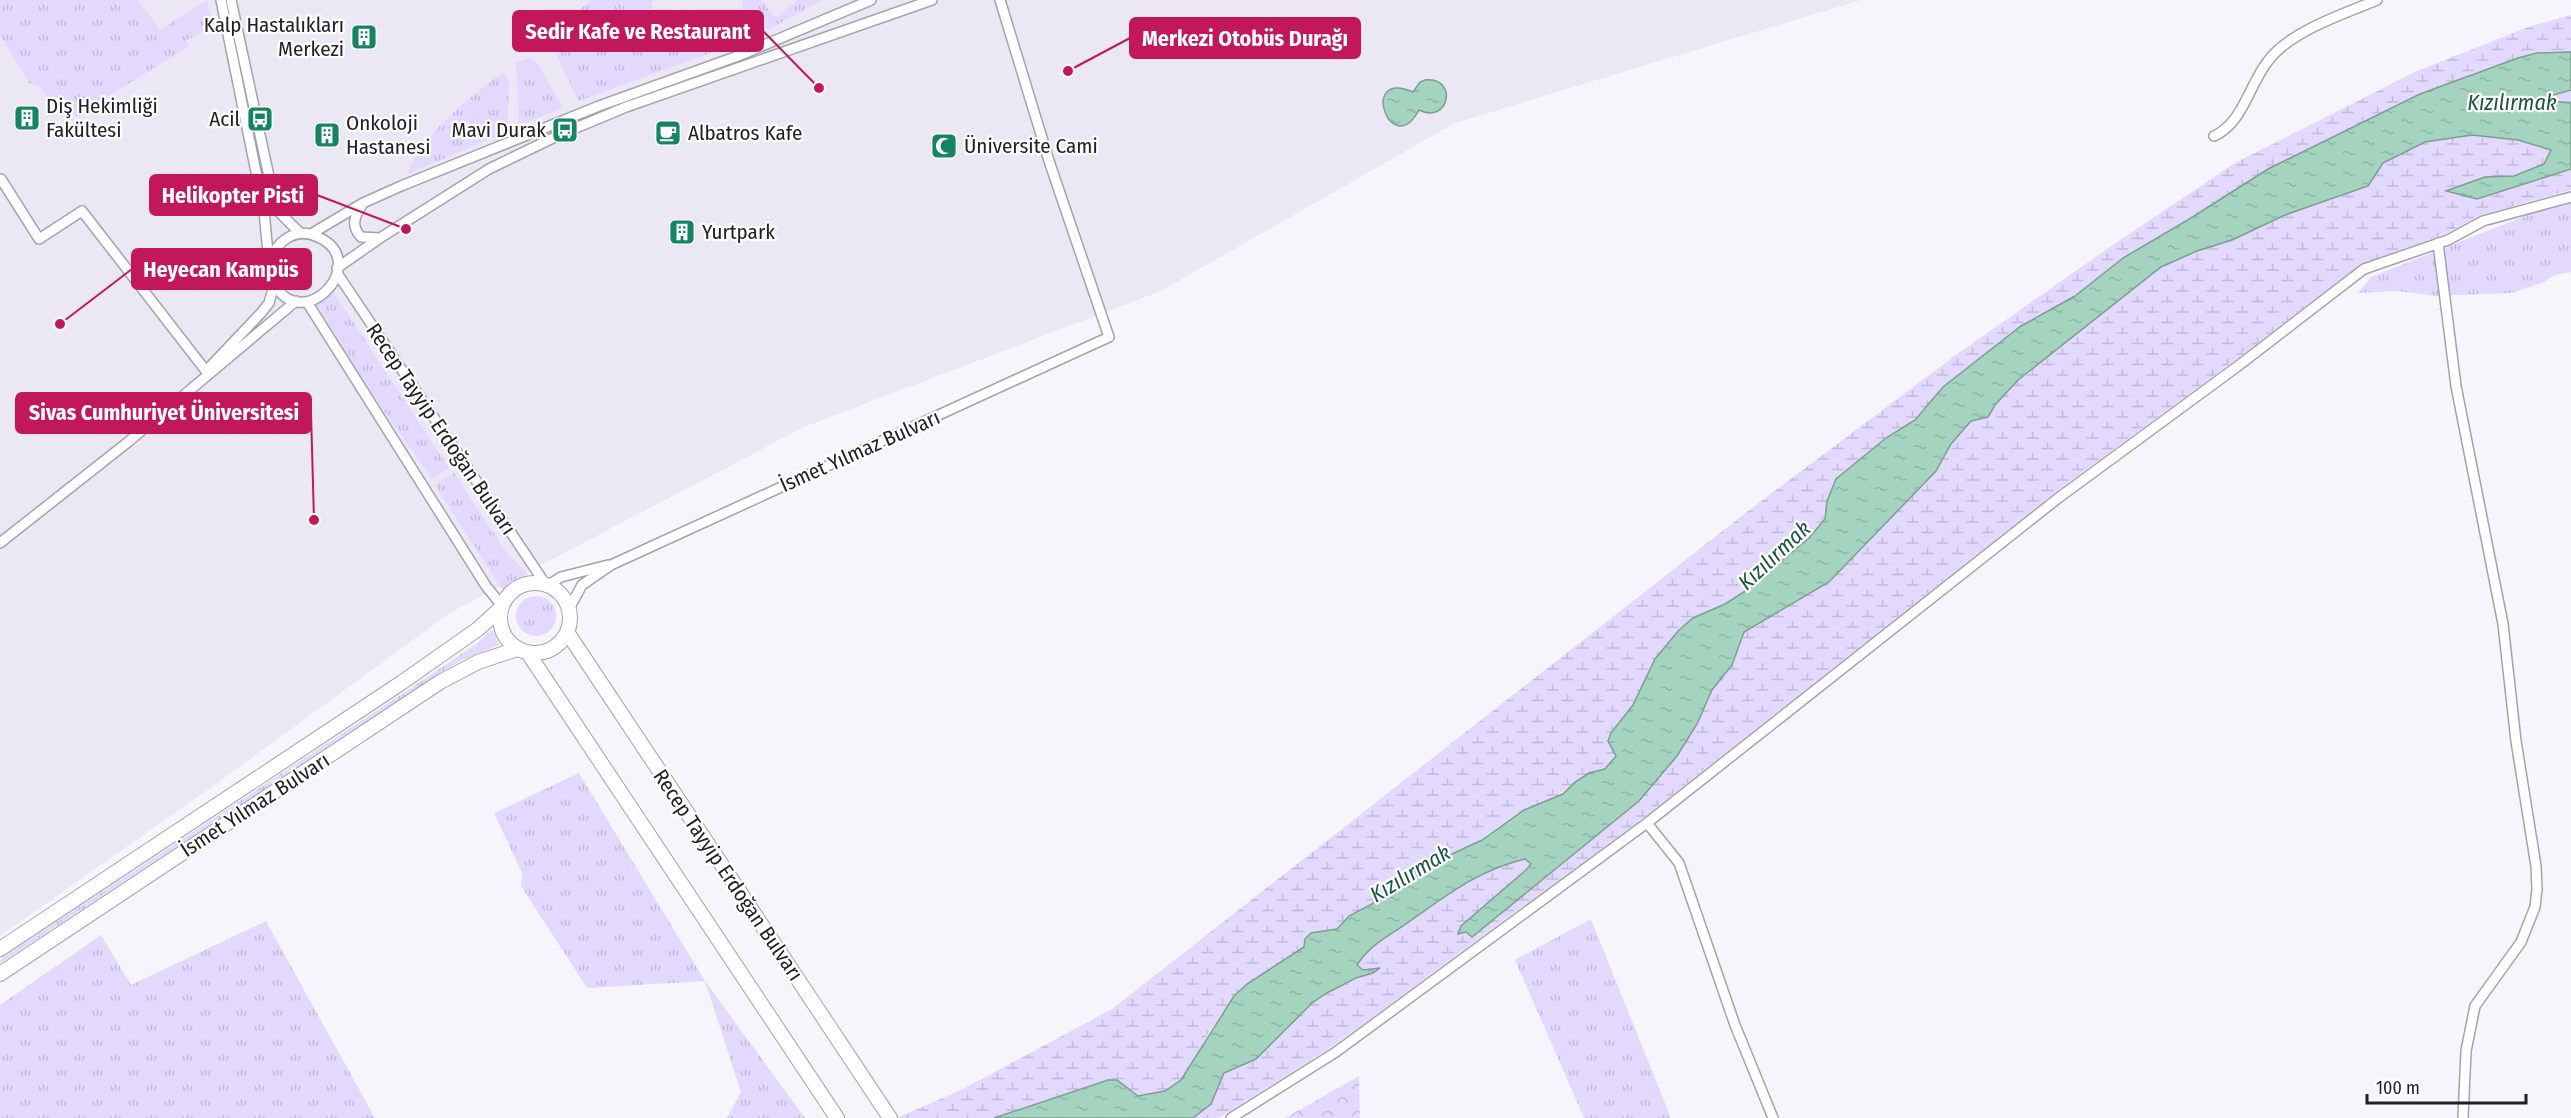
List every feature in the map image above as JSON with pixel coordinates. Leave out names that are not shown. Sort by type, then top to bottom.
[{"type":"street","points":[[221,0],[264,211],[270,274],[274,285],[287,297],[307,302],[318,299],[327,292],[337,271],[381,238],[489,169],[626,107],[932,0]]},
{"type":"street","points":[[231,0],[276,209],[300,234]]},
{"type":"street","points":[[311,234],[363,203],[562,120],[738,56],[871,0]]},
{"type":"street","name":"İsmet Yılmaz Bulvarı","points":[[0,974],[440,682],[478,662],[523,651],[539,653],[550,650],[560,643],[567,632],[570,621],[569,609],[582,585],[611,565],[1109,337],[1050,164],[1000,0]]},
{"type":"street","points":[[2214,136],[2230,125],[2268,60],[2284,45],[2317,26],[2377,0]]},
{"type":"street","points":[[2,179],[39,239],[82,211],[206,371]]},
{"type":"street","points":[[1231,1118],[1336,1052],[1647,823],[2057,499],[2238,366],[2364,269],[2438,243],[2483,221],[2571,197]]},
{"type":"street","points":[[363,203],[355,215],[356,232],[361,237],[381,238]]},
{"type":"street","points":[[269,264],[272,253],[279,243],[289,237],[311,234],[328,244],[334,253],[337,271]]},
{"type":"street","points":[[2438,243],[2456,386],[2503,624],[2516,741],[2536,866],[2535,907],[2525,932],[2508,961],[2475,1006],[2466,1051],[2463,1118]]},
{"type":"street","name":"Recep Tayyip Erdoğan Bulvarı","points":[[337,271],[546,585]]},
{"type":"street","points":[[187,393],[261,313],[268,303],[274,285]]},
{"type":"street","points":[[0,543],[128,442],[296,301]]},
{"type":"street","name":"Recep Tayyip Erdoğan Bulvarı","points":[[307,302],[486,586],[502,607]]},
{"type":"street","name":"İsmet Yılmaz Bulvarı","points":[[0,949],[401,683],[478,629],[502,607],[511,592],[520,586],[532,583],[546,585],[561,577],[611,565]]},
{"type":"street","points":[[546,585],[555,589],[564,598],[569,609]]},
{"type":"street","points":[[502,607],[500,622],[503,633],[523,651]]},
{"type":"street","name":"Recep Tayyip Erdoğan Bulvarı","points":[[567,632],[890,1118]]},
{"type":"street","name":"Recep Tayyip Erdoğan Bulvarı","points":[[523,651],[837,1118]]},
{"type":"street","points":[[1647,823],[1679,863],[1735,1024],[1773,1118]]},
{"type":"shaded area","points":[[0,0],[1861,0],[1455,123],[1161,291],[804,427],[450,613],[216,784],[0,936]]},
{"type":"green space","points":[[0,0],[138,0],[160,30],[207,0],[213,26],[186,40],[189,46],[76,117],[55,97],[46,96],[39,86],[29,83],[0,35]]},
{"type":"green space","points":[[592,0],[653,0],[650,11],[563,27],[561,24]]},
{"type":"green space","points":[[742,0],[761,0],[775,18],[797,0],[823,0],[769,29],[745,20]]},
{"type":"green space","points":[[2571,15],[2571,52],[2537,53],[2510,60],[2184,221],[2123,258],[2075,296],[2021,326],[1937,393],[1915,420],[1886,438],[1836,479],[1827,501],[1825,519],[1809,538],[1747,590],[1725,604],[1693,618],[1679,630],[1655,659],[1633,705],[1611,733],[1608,741],[1616,756],[1605,769],[1597,770],[1575,782],[1556,798],[1516,814],[1474,844],[1404,876],[1372,904],[1349,916],[1337,929],[1319,931],[1304,947],[1247,984],[1234,996],[1181,1080],[1165,1091],[1138,1096],[1100,1082],[994,1118],[896,1118],[959,1091],[1112,1009],[1748,511],[1953,357],[2235,163],[2417,71],[2531,26]]},
{"type":"green space","points":[[653,27],[710,33],[713,52],[578,101],[553,48]]},
{"type":"green space","points":[[530,58],[538,63],[563,108],[519,125],[516,62]]},
{"type":"green space","points":[[504,72],[509,84],[507,132],[407,174],[425,144],[448,117]]},
{"type":"green space","points":[[2571,90],[2571,103],[2550,101],[2550,95]]},
{"type":"green space","points":[[2472,135],[2518,140],[2551,150],[2544,164],[2514,176],[2485,177],[2477,199],[2571,169],[2571,190],[2481,215],[2445,234],[2361,264],[2053,494],[1643,818],[1333,1046],[1219,1118],[1193,1118],[1211,1104],[1224,1073],[1263,1052],[1312,1003],[1327,993],[1379,969],[1363,970],[1357,965],[1367,952],[1380,942],[1449,894],[1477,878],[1525,859],[1531,864],[1459,933],[1677,756],[1697,724],[1712,690],[1732,665],[1744,632],[1829,582],[1936,471],[1951,444],[1971,421],[1988,417],[1995,405],[2018,380],[2161,267],[2197,251],[2232,240],[2285,215],[2367,186],[2383,163],[2425,142]]},
{"type":"green space","points":[[2571,203],[2571,272],[2555,275],[2542,283],[2512,293],[2435,296],[2398,291],[2358,293],[2371,277],[2535,212]]},
{"type":"green space","points":[[332,290],[449,468],[432,479],[370,391],[315,302]]},
{"type":"green space","points":[[454,473],[507,553],[528,574],[516,579],[503,591],[435,485]]},
{"type":"green space","points":[[536,596],[544,597],[550,602],[555,608],[555,624],[550,630],[544,635],[536,636],[528,635],[522,630],[517,624],[516,616],[517,608],[522,602],[528,597]]},
{"type":"green space","points":[[492,629],[499,645],[462,660],[435,676],[0,964],[0,959],[420,682],[476,644]]},
{"type":"green space","points":[[579,773],[705,981],[587,988],[521,886],[522,873],[494,813]]},
{"type":"green space","points":[[1591,919],[1671,1118],[1584,1118],[1515,960]]},
{"type":"green space","points":[[266,921],[375,1118],[0,1118],[0,1005],[101,935],[131,985]]},
{"type":"green space","points":[[705,981],[805,1118],[727,1118],[741,1092]]},
{"type":"green space","points":[[1359,1076],[1360,1118],[1285,1118]]},
{"type":"water","name":"Kızılırmak","points":[[2571,52],[2571,90],[2550,96],[2551,101],[2571,103],[2571,169],[2477,199],[2446,191],[2485,177],[2514,176],[2544,164],[2551,150],[2518,140],[2472,135],[2425,142],[2383,163],[2368,186],[2285,215],[2232,240],[2197,251],[2161,267],[2018,380],[1995,405],[1988,417],[1971,421],[1951,444],[1936,471],[1829,582],[1744,632],[1732,665],[1712,690],[1697,724],[1677,756],[1639,801],[1472,937],[1466,932],[1458,934],[1461,926],[1526,870],[1531,864],[1525,859],[1491,870],[1476,878],[1378,943],[1357,965],[1363,970],[1380,968],[1373,973],[1356,978],[1312,1003],[1256,1059],[1224,1073],[1211,1104],[1193,1118],[994,1118],[1108,1080],[1117,1080],[1138,1096],[1165,1091],[1181,1080],[1234,996],[1247,984],[1304,947],[1305,939],[1311,933],[1337,929],[1349,916],[1372,904],[1396,880],[1482,840],[1524,810],[1563,794],[1589,773],[1605,769],[1616,756],[1608,741],[1611,733],[1633,705],[1655,659],[1679,630],[1693,618],[1725,604],[1747,590],[1809,538],[1825,519],[1827,501],[1836,479],[1886,438],[1915,420],[1943,387],[2021,326],[2075,296],[2123,258],[2268,169],[2420,94],[2518,58],[2537,53]]},
{"type":"water","points":[[1436,81],[1443,86],[1446,100],[1443,106],[1429,113],[1419,110],[1408,123],[1399,126],[1390,121],[1383,101],[1387,92],[1396,88],[1413,92],[1420,82]]},
{"type":"place","name":"Kalp Hastalıkları Merkezi","points":[[364,37]]},
{"type":"place","name":"Merkezi Otobüs Durağı","points":[[1068,71]]},
{"type":"place","name":"Sedir Kafe ve Restaurant","points":[[819,88]]},
{"type":"place","name":"Diş Hekimliği Fakültesi","points":[[27,118]]},
{"type":"place","name":"Acil","points":[[260,119]]},
{"type":"place","name":"Mavi Durak","points":[[565,130]]},
{"type":"place","name":"Albatros Kafe","points":[[668,133]]},
{"type":"place","name":"Onkoloji Hastanesi","points":[[327,135]]},
{"type":"place","name":"Üniversite Cami","points":[[944,146]]},
{"type":"place","name":"Helikopter Pisti","points":[[406,229]]},
{"type":"place","name":"Yurtpark","points":[[682,232]]},
{"type":"place","name":"Heyecan Kampüs","points":[[60,324]]},
{"type":"place","name":"Sivas Cumhuriyet Üniversitesi","points":[[314,520]]}]
